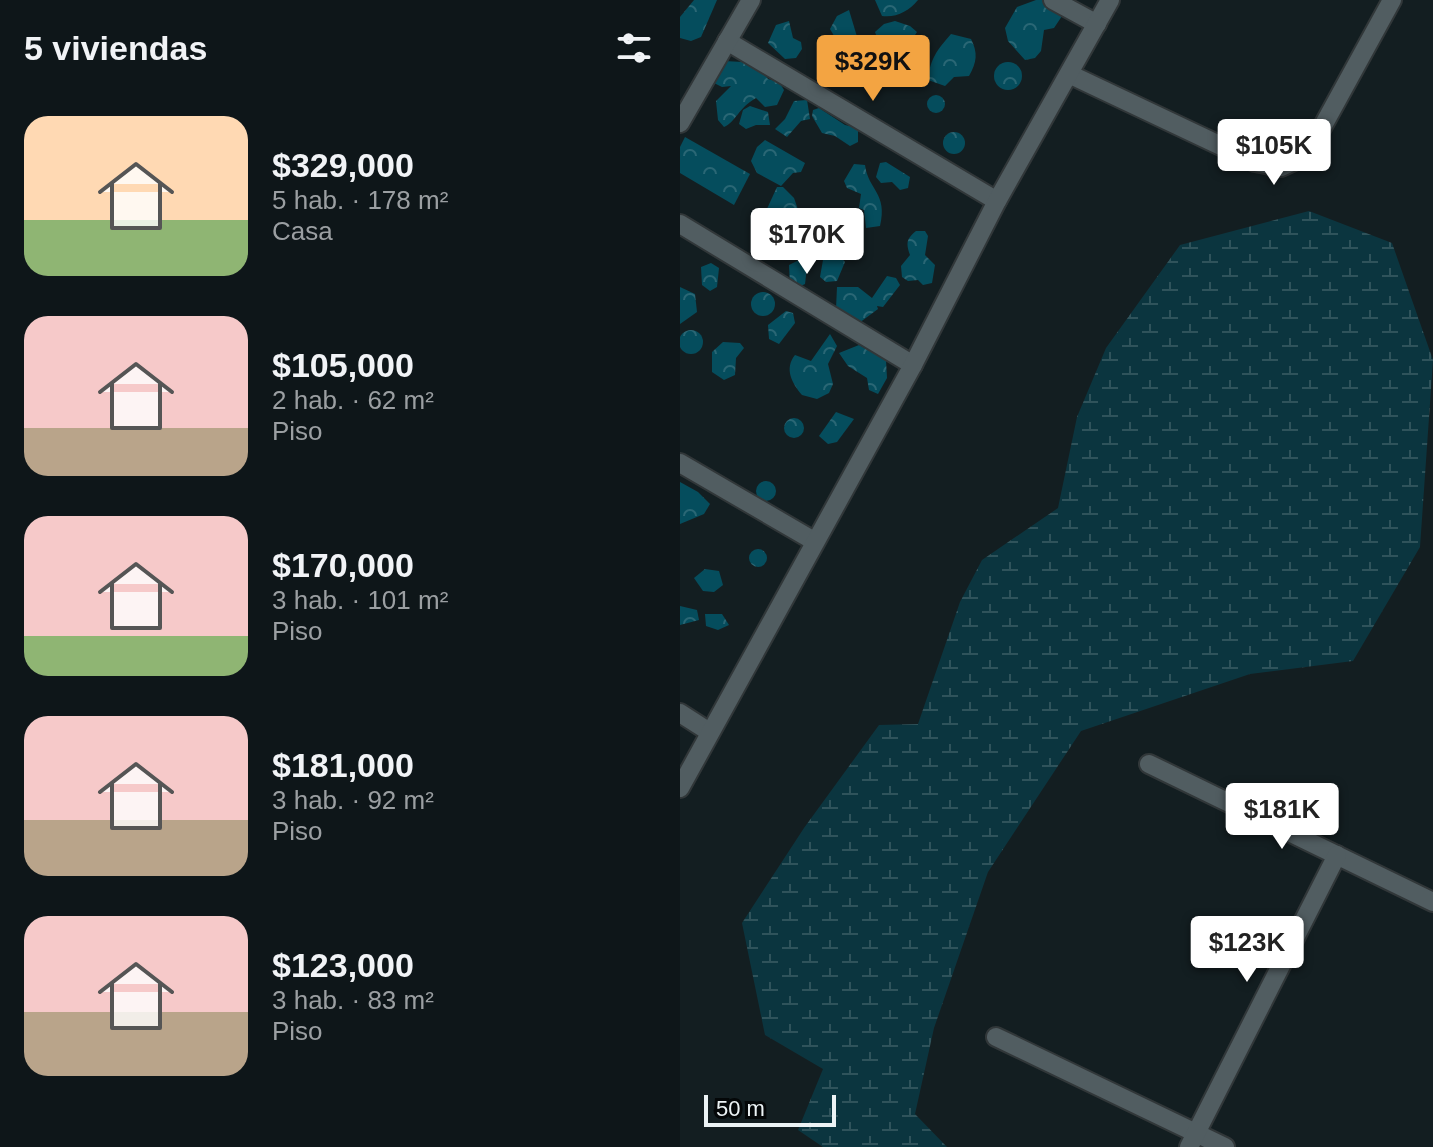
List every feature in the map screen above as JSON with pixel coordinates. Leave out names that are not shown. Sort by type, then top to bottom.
[{"type":"street","points":[[680,123],[751,0]]},
{"type":"street","points":[[1053,0],[1097,24]]},
{"type":"street","points":[[680,788],[708,731],[913,365],[997,201],[1110,0]]},
{"type":"street","points":[[1069,74],[1255,162],[1281,167],[1307,155],[1392,0]]},
{"type":"street","points":[[727,41],[997,201]]},
{"type":"street","points":[[680,224],[913,365]]},
{"type":"street","points":[[680,463],[814,541]]},
{"type":"street","points":[[680,713],[708,731]]},
{"type":"street","points":[[1149,764],[1433,902]]},
{"type":"street","points":[[1191,1140],[1337,855]]},
{"type":"street","points":[[996,1037],[1191,1140],[1225,1147]]},
{"type":"green space","points":[[694,0],[717,0],[701,37],[691,41],[680,38],[680,17]]},
{"type":"green space","points":[[875,0],[918,0],[902,13],[882,16]]},
{"type":"green space","points":[[1042,0],[1062,16],[1054,28],[1044,30],[1041,51],[1035,58],[1025,60],[1008,41],[1005,28],[1017,7]]},
{"type":"green space","points":[[849,10],[858,40],[847,48],[840,46],[830,29],[837,16]]},
{"type":"green space","points":[[789,21],[793,38],[801,42],[802,49],[796,58],[785,59],[768,43],[776,25]]},
{"type":"green space","points":[[895,21],[917,32],[913,38],[897,36],[896,42],[886,44],[878,40],[875,32],[884,24]]},
{"type":"green space","points":[[951,34],[971,39],[976,58],[969,76],[954,77],[945,86],[928,80],[935,55]]},
{"type":"green space","points":[[871,39],[881,46],[867,72],[870,79],[864,87],[853,87],[844,75],[849,56],[854,48]]},
{"type":"green space","points":[[724,61],[743,62],[761,70],[768,79],[779,82],[784,90],[777,105],[765,107],[756,98],[724,127],[718,120],[716,101],[731,86],[722,87],[714,83],[714,76]]},
{"type":"green space","points":[[1008,62],[1018,66],[1022,76],[1018,86],[1008,90],[998,86],[994,76],[998,66]]},
{"type":"green space","points":[[936,95],[945,104],[936,113],[927,104]]},
{"type":"green space","points":[[807,100],[810,119],[801,121],[787,137],[775,129],[785,119],[794,101]]},
{"type":"green space","points":[[750,106],[768,112],[770,125],[746,129],[739,124],[743,110]]},
{"type":"green space","points":[[819,108],[845,125],[858,128],[858,142],[850,146],[835,136],[822,133],[812,116],[813,110]]},
{"type":"green space","points":[[954,132],[962,135],[965,143],[962,151],[954,154],[946,151],[943,143],[946,135]]},
{"type":"green space","points":[[685,137],[750,174],[734,205],[680,173],[680,147]]},
{"type":"green space","points":[[765,140],[805,163],[801,172],[793,173],[781,186],[757,173],[751,161],[757,147]]},
{"type":"green space","points":[[886,162],[910,177],[908,188],[900,190],[892,182],[881,183],[876,177],[880,163]]},
{"type":"green space","points":[[854,164],[865,165],[880,199],[880,226],[866,228],[864,210],[859,208],[861,194],[847,188],[844,181]]},
{"type":"green space","points":[[777,187],[783,187],[794,198],[804,227],[796,238],[767,232],[760,224]]},
{"type":"green space","points":[[1309,211],[1392,243],[1433,360],[1420,547],[1353,661],[1250,674],[1081,731],[988,872],[934,1028],[915,1114],[947,1147],[823,1147],[798,1130],[823,1069],[765,1035],[742,923],[804,828],[879,725],[918,724],[960,602],[982,560],[1058,508],[1077,417],[1106,348],[1180,245]]},
{"type":"green space","points":[[916,231],[925,231],[928,236],[925,255],[935,265],[932,283],[923,285],[918,280],[908,281],[902,277],[901,266],[910,255],[908,242]]},
{"type":"green space","points":[[800,243],[839,255],[845,262],[837,281],[826,282],[820,277],[823,260],[801,251]]},
{"type":"green space","points":[[799,260],[807,267],[805,284],[796,288],[790,285],[789,265]]},
{"type":"green space","points":[[711,263],[719,268],[717,287],[710,291],[702,285],[701,267]]},
{"type":"green space","points":[[887,276],[896,278],[900,285],[883,307],[877,306],[878,309],[859,323],[836,309],[837,287],[858,287],[872,298]]},
{"type":"green space","points":[[680,287],[695,294],[697,312],[680,324]]},
{"type":"green space","points":[[763,292],[772,295],[775,304],[772,313],[763,316],[754,313],[751,304],[754,295]]},
{"type":"green space","points":[[786,311],[793,313],[795,323],[779,344],[769,339],[768,325]]},
{"type":"green space","points":[[686,331],[696,331],[702,337],[702,347],[696,353],[686,353],[680,347],[680,337]]},
{"type":"green space","points":[[830,334],[837,346],[828,364],[833,384],[829,393],[817,399],[802,395],[791,376],[792,360],[795,355],[811,361]]},
{"type":"green space","points":[[723,342],[740,343],[744,348],[736,358],[735,375],[724,380],[712,372],[712,352]]},
{"type":"green space","points":[[859,345],[886,360],[887,378],[878,394],[869,390],[867,378],[848,366],[839,353]]},
{"type":"green space","points":[[836,412],[854,419],[837,442],[828,444],[819,436]]},
{"type":"green space","points":[[794,418],[801,421],[804,428],[801,435],[794,438],[787,435],[784,428],[787,421]]},
{"type":"green space","points":[[762,481],[770,481],[776,491],[770,501],[762,501],[756,495],[756,487]]},
{"type":"green space","points":[[680,482],[698,492],[710,504],[704,514],[680,524]]},
{"type":"green space","points":[[758,549],[767,558],[758,567],[749,558]]},
{"type":"green space","points":[[705,569],[719,571],[723,585],[714,592],[703,591],[694,578]]},
{"type":"green space","points":[[680,606],[697,610],[699,620],[680,625]]},
{"type":"green space","points":[[705,614],[722,614],[729,625],[718,630],[706,626]]}]
